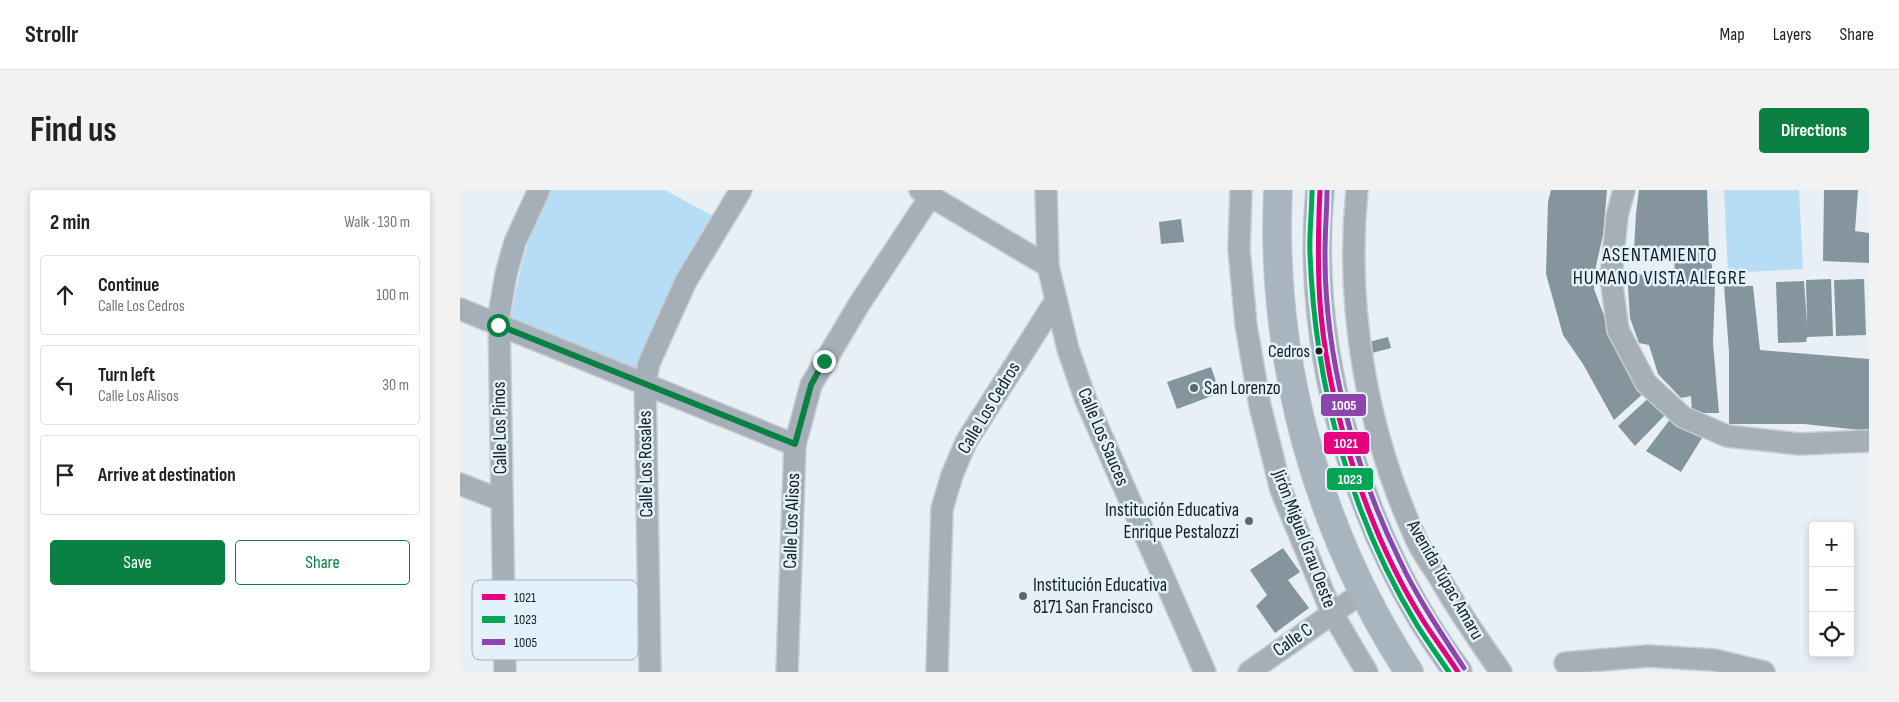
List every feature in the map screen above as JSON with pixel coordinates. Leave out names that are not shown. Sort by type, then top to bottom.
[{"type":"highway","points":[[1278,190],[1279,288],[1293,388],[1306,444],[1323,498],[1362,592],[1408,672]]},
{"type":"highway","name":"Avenida Túpac Amaru","points":[[1320,190],[1316,248],[1318,296],[1323,334],[1343,428],[1371,514],[1395,570],[1416,612],[1458,672]]},
{"type":"street","name":"Calle Los Pinos","points":[[503,580],[498,325],[506,274],[515,242],[539,190]]},
{"type":"street","name":"Calle Los Rosales","points":[[650,672],[645,384],[649,363],[686,281],[741,190]]},
{"type":"street","name":"Calle Los Sauces","points":[[1046,190],[1048,266],[1055,302],[1068,349],[1085,398],[1206,672]]},
{"type":"street","name":"Jirón Miguel Grau Oeste","points":[[1241,190],[1239,249],[1246,325],[1260,406],[1281,490],[1332,612],[1368,672]]},
{"type":"street","name":"Avenida Túpac Amaru","points":[[1357,190],[1354,221],[1356,314],[1370,403],[1395,488],[1418,543],[1463,617],[1501,672]]},
{"type":"street","points":[[1624,190],[1618,216],[1611,278],[1618,330],[1646,383],[1683,417],[1727,436],[1800,444],[1869,441]]},
{"type":"street","points":[[925,194],[1048,266]]},
{"type":"street","name":"Calle Los Alisos","points":[[787,672],[795,444],[811,385],[925,194]]},
{"type":"street","name":"Calle Los Cedros","points":[[937,672],[942,509],[952,475],[966,442],[1055,302]]},
{"type":"street","points":[[460,309],[795,444]]},
{"type":"street","points":[[460,484],[501,500]]},
{"type":"street","name":"Calle C","points":[[1249,672],[1362,592]]},
{"type":"street","points":[[1565,663],[1648,656],[1714,660],[1764,672]]},
{"type":"shaded area","points":[[549,190],[665,190],[713,216],[637,372],[510,321],[529,238]]},
{"type":"shaded area","points":[[1724,190],[1799,190],[1803,269],[1728,273]]},
{"type":"building","points":[[1551,190],[1607,190],[1603,235],[1596,266],[1594,289],[1606,321],[1646,391],[1614,420],[1583,364],[1563,335],[1546,274],[1548,202]]},
{"type":"building","points":[[1639,190],[1707,190],[1709,248],[1715,286],[1713,343],[1719,413],[1692,413],[1691,396],[1681,398],[1658,374],[1649,345],[1639,343],[1630,318],[1627,272],[1674,281],[1675,252],[1634,249]]},
{"type":"building","points":[[1824,190],[1858,190],[1855,231],[1869,233],[1869,263],[1823,261]]},
{"type":"building","points":[[1181,219],[1184,242],[1161,244],[1159,222]]},
{"type":"building","points":[[1831,279],[1833,336],[1807,337],[1806,342],[1778,343],[1776,282],[1804,281],[1807,326],[1806,280]]},
{"type":"building","points":[[1864,279],[1866,335],[1836,336],[1834,280]]},
{"type":"building","points":[[1724,285],[1753,286],[1760,350],[1869,359],[1869,431],[1804,424],[1729,424],[1729,352]]},
{"type":"building","points":[[1388,337],[1391,348],[1372,353],[1369,342]]},
{"type":"building","name":"San Lorenzo","points":[[1211,367],[1220,393],[1177,409],[1167,382]]},
{"type":"building","points":[[1653,394],[1667,413],[1635,446],[1618,426]]},
{"type":"building","points":[[1671,418],[1702,438],[1681,472],[1646,451]]},
{"type":"building","points":[[1283,548],[1300,572],[1288,580],[1309,608],[1275,633],[1256,606],[1267,595],[1250,570]]},
{"type":"transit line","name":"1023","points":[[1312,190],[1310,246],[1313,303],[1319,351],[1340,447],[1372,538],[1393,583],[1417,625],[1449,672]]},
{"type":"transit line","name":"1021","points":[[1320,190],[1318,252],[1321,315],[1326,354],[1343,434],[1370,514],[1386,552],[1424,622],[1458,672]]},
{"type":"transit line","name":"1005","points":[[1327,190],[1325,251],[1330,330],[1336,370],[1356,449],[1369,488],[1400,561],[1438,629],[1464,668]]},
{"type":"place","name":"Cedros","points":[[1319,351]]},
{"type":"place","name":"San Lorenzo","points":[[1194,388]]},
{"type":"place","name":"Institución Educativa Enrique Pestalozzi","points":[[1249,521]]},
{"type":"place","name":"Institución Educativa 8171 San Francisco","points":[[1023,596]]},
{"type":"district","name":"ASENTAMIENTO HUMANO VISTA ALEGRE","points":[[1660,266]]},
{"type":"route","points":[[498,325],[795,444],[811,385],[824,361]]}]
